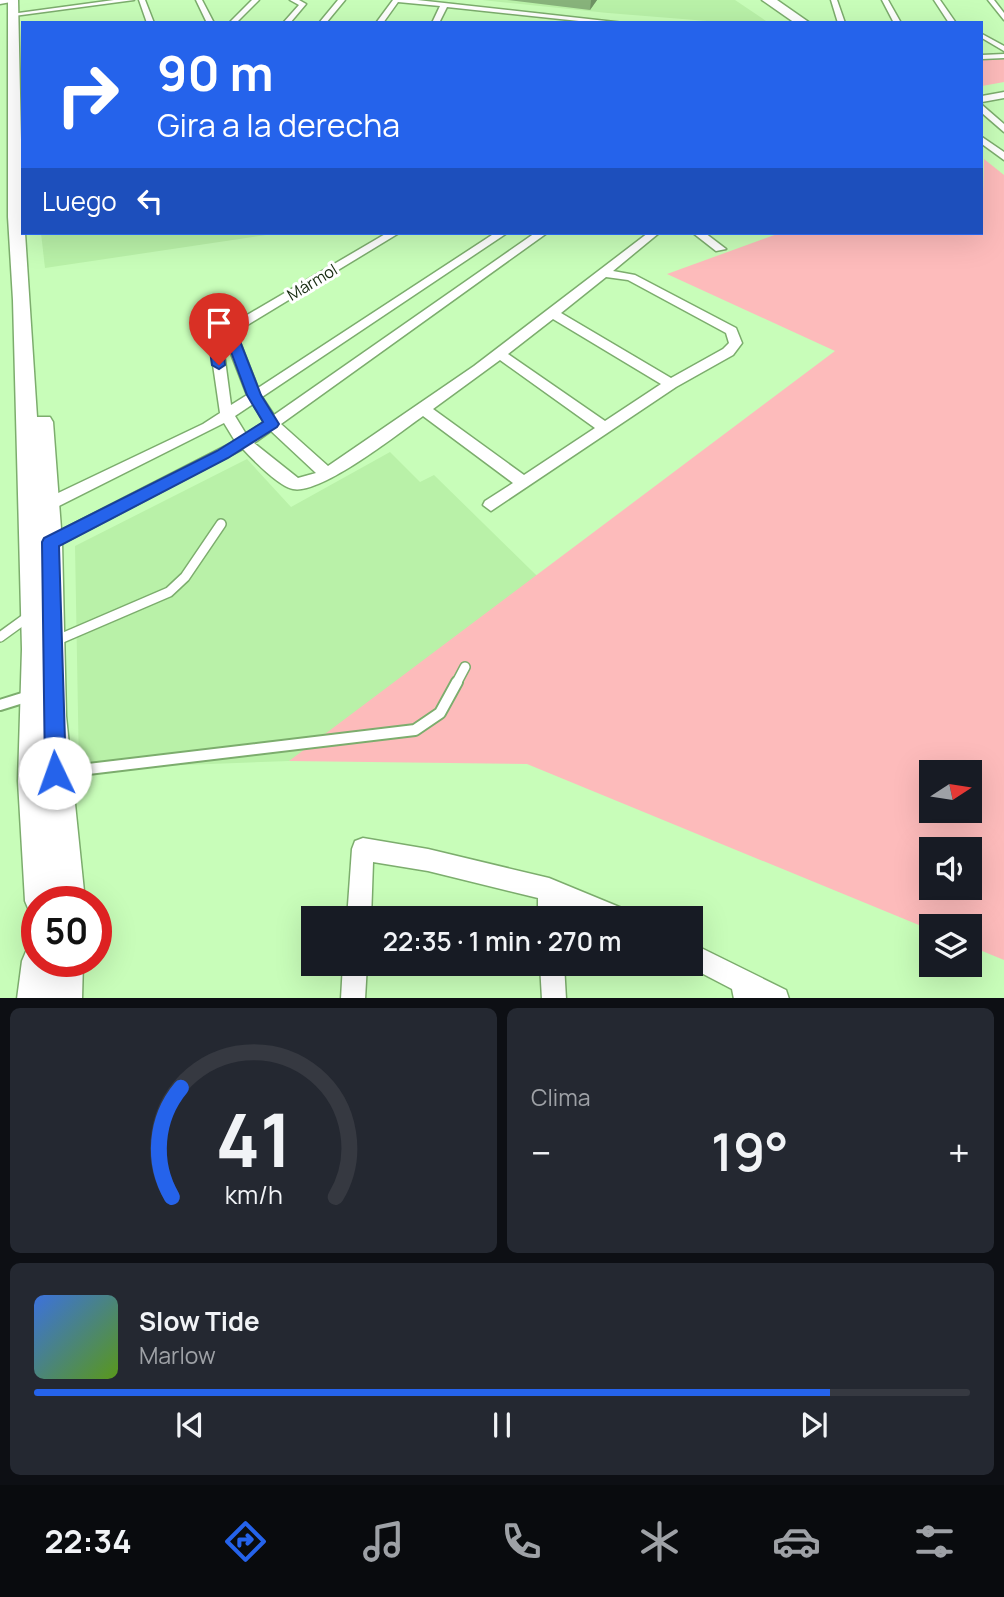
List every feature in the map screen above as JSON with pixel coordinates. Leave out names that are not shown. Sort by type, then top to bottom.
[{"type":"main road","points":[[16,7],[20,58],[16,217],[40,509]]},
{"type":"main road","points":[[32,235],[44,646],[43,886]]},
{"type":"main road","points":[[41,547],[34,612],[44,646],[35,694],[44,777],[65,886]]},
{"type":"main road","points":[[35,998],[37,977]]},
{"type":"main road","points":[[64,998],[65,977]]},
{"type":"street","points":[[16,7],[131,0]]},
{"type":"street","points":[[142,0],[150,21]]},
{"type":"street","points":[[199,0],[210,21]]},
{"type":"street","points":[[234,21],[256,0]]},
{"type":"street","points":[[288,21],[303,4],[293,0]]},
{"type":"street","points":[[324,21],[342,0]]},
{"type":"street","points":[[380,21],[396,0],[585,21]]},
{"type":"street","points":[[766,0],[799,21]]},
{"type":"street","points":[[773,0],[804,21]]},
{"type":"street","points":[[825,0],[836,3],[841,21]]},
{"type":"street","points":[[885,0],[897,21]]},
{"type":"street","points":[[937,0],[952,21]]},
{"type":"street","points":[[990,0],[1004,18]]},
{"type":"street","points":[[436,21],[444,6]]},
{"type":"street","points":[[492,21],[496,11]]},
{"type":"street","points":[[983,36],[1004,37]]},
{"type":"street","points":[[983,37],[1004,49]]},
{"type":"street","points":[[983,57],[1004,56]]},
{"type":"street","points":[[983,91],[1004,87]]},
{"type":"street","points":[[983,99],[1004,95]]},
{"type":"street","points":[[983,109],[1004,129]]},
{"type":"street","points":[[988,139],[1001,155]]},
{"type":"street","points":[[364,235],[372,246]]},
{"type":"street","name":"Mármol","points":[[229,331],[391,235]]},
{"type":"street","points":[[40,509],[208,427],[499,235]]},
{"type":"street","points":[[41,547],[245,442],[539,235]]},
{"type":"street","points":[[327,474],[272,424],[254,395],[229,331],[216,344],[228,414],[245,442],[295,484],[302,485],[327,474],[425,410],[651,235]]},
{"type":"street","points":[[701,235],[720,249]]},
{"type":"street","points":[[491,505],[671,384],[728,352],[736,343],[732,331],[631,277],[603,273]]},
{"type":"street","points":[[553,313],[671,384]]},
{"type":"street","points":[[500,354],[605,428]]},
{"type":"street","points":[[425,410],[523,482]]},
{"type":"street","points":[[360,906],[363,849],[428,860],[549,889],[590,906]]},
{"type":"street","points":[[549,889],[550,906]]},
{"type":"street","points":[[703,963],[744,990],[773,998]]},
{"type":"street","points":[[352,998],[354,976]]},
{"type":"street","points":[[553,976],[554,998]]},
{"type":"lane","points":[[44,646],[169,592],[185,577],[221,524]]},
{"type":"lane","points":[[0,637],[34,612]]},
{"type":"lane","points":[[44,777],[415,730],[440,713],[465,667]]},
{"type":"lane","points":[[0,705],[35,694]]},
{"type":"shaded area","points":[[482,0],[735,0],[766,21],[707,21]]},
{"type":"shaded area","points":[[1004,59],[1004,82],[983,86],[983,60]]},
{"type":"shaded area","points":[[984,159],[1004,175],[1004,960],[982,951],[982,914],[919,914],[919,925],[527,764],[289,761],[835,351],[667,274],[774,235],[983,235]]},
{"type":"shaded area","points":[[41,235],[267,235],[45,268]]},
{"type":"shaded area","points":[[390,452],[420,482],[434,475],[627,664],[289,761],[79,769],[75,546],[247,459],[291,507]]},
{"type":"route","points":[[55,773],[50,542],[223,454],[272,424],[254,395],[229,331],[216,344],[219,365]]}]
